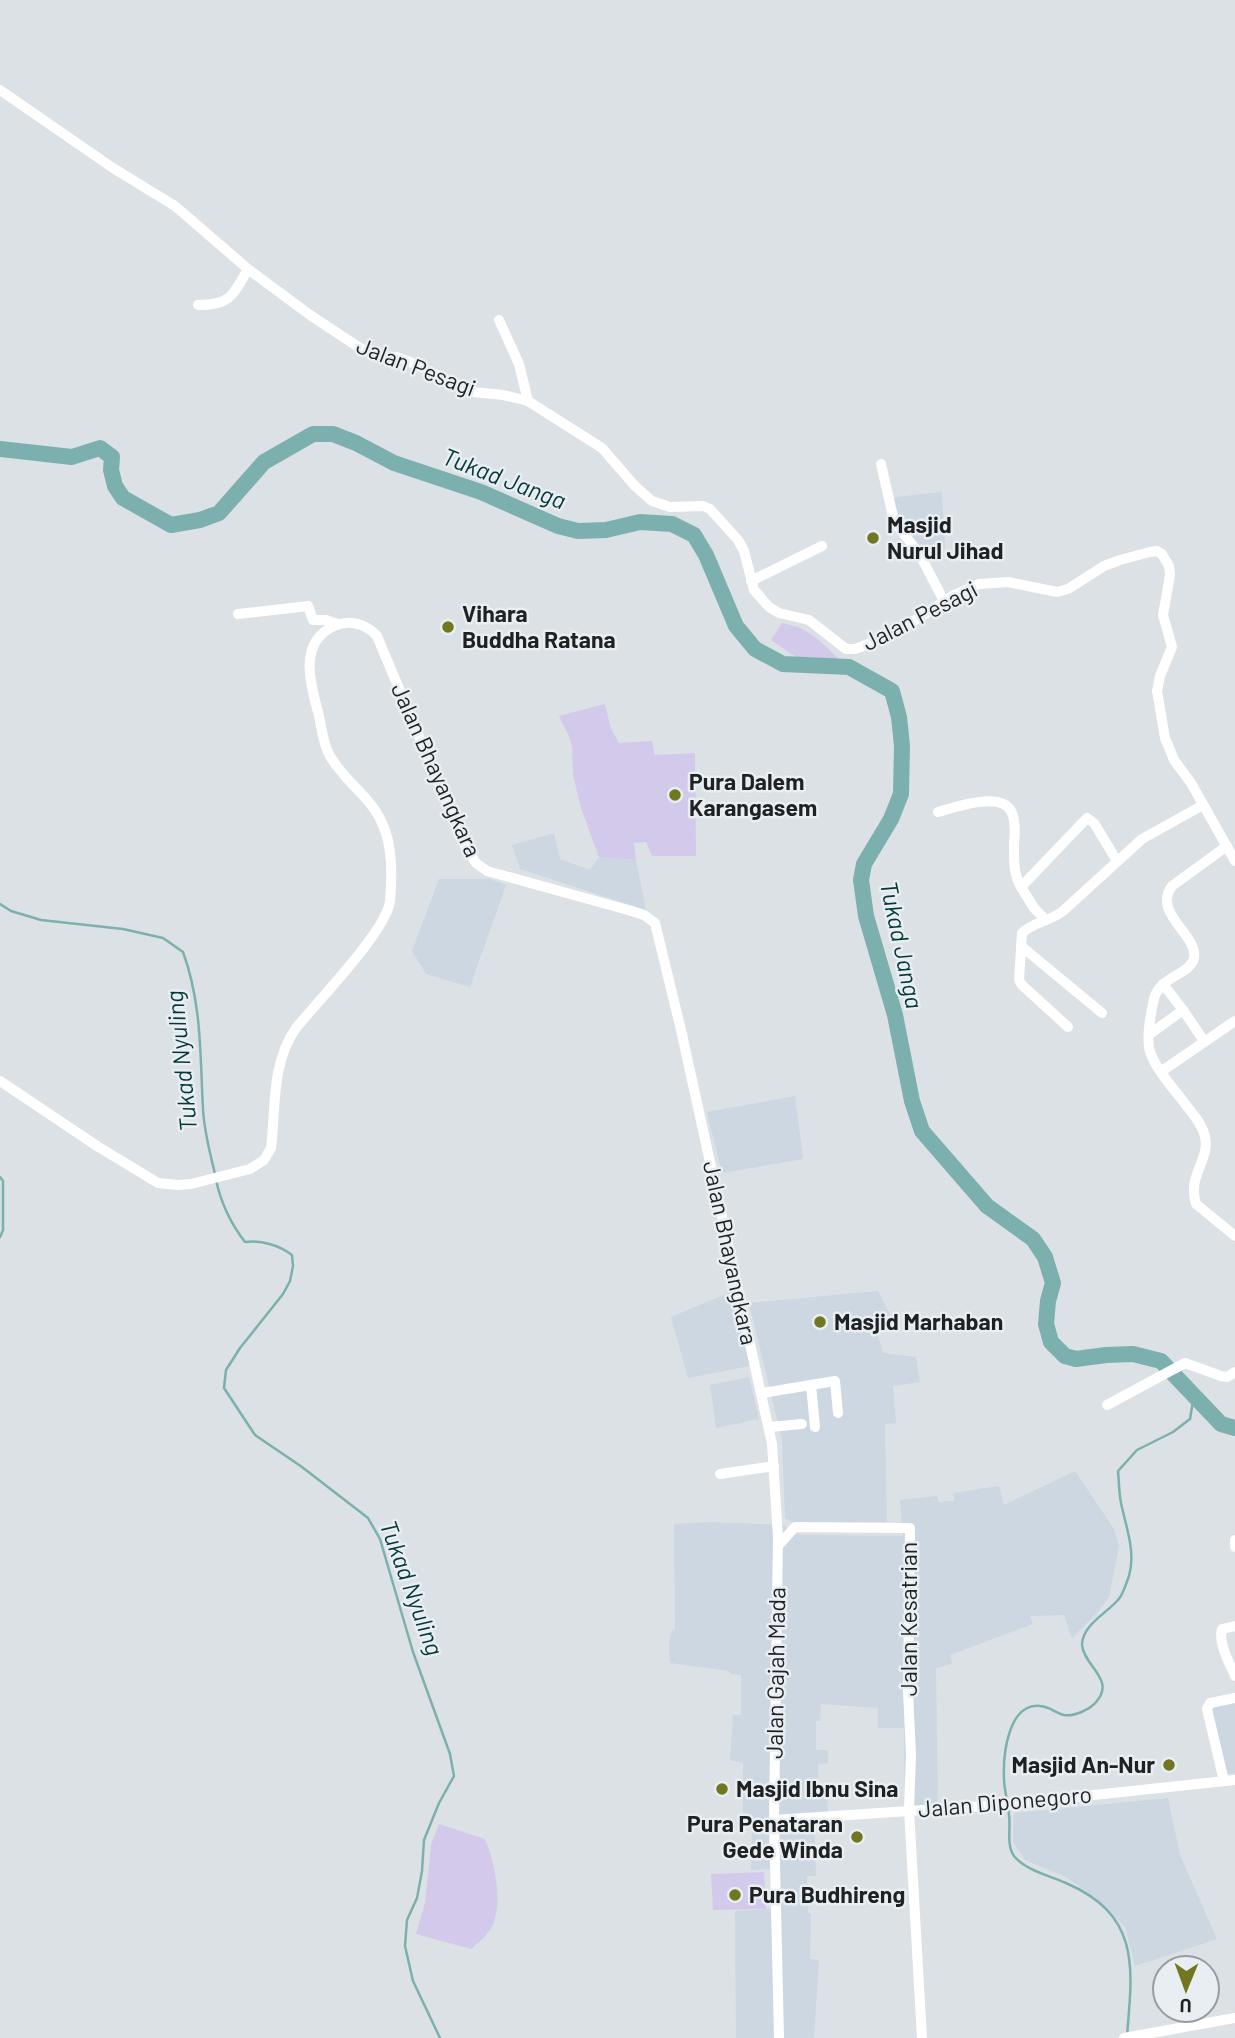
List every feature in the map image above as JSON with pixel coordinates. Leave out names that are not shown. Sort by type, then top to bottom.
[{"type":"street","name":"Jalan Pesagi","points":[[0,90],[113,168],[180,209],[248,269],[310,315],[368,352],[410,362],[473,392],[503,394],[528,401],[602,448],[652,501],[670,507],[703,506],[710,509],[738,540],[744,551],[754,590],[775,612],[809,620],[838,644],[850,650],[901,627],[979,584],[1020,584],[1046,591],[1063,591],[1104,566],[1120,560],[1150,552],[1162,554],[1169,566],[1170,575],[1163,615],[1172,647],[1157,684],[1158,711],[1168,749],[1235,861]]},
{"type":"street","points":[[198,305],[215,305],[226,301],[248,269]]},
{"type":"street","points":[[499,320],[519,363],[528,401]]},
{"type":"street","points":[[881,464],[894,521],[920,555],[944,601]]},
{"type":"street","points":[[751,581],[822,546]]},
{"type":"street","points":[[238,614],[308,606],[313,620],[338,624]]},
{"type":"street","points":[[0,1081],[148,1178],[167,1185],[205,1182],[250,1168],[264,1160],[271,1148],[280,1060],[290,1037],[381,925],[390,901],[391,859],[387,833],[372,805],[329,755],[313,690],[309,662],[311,650],[320,636],[338,624]]},
{"type":"street","name":"Jalan Bhayangkara","points":[[338,624],[362,625],[377,636],[443,797],[476,863],[487,872],[628,910],[644,915],[655,923],[769,1427],[777,1518]]},
{"type":"street","points":[[938,812],[981,802],[1008,806],[1013,818],[1014,869],[1034,908],[1046,920]]},
{"type":"street","points":[[1068,1027],[1019,980],[1025,930],[1063,911],[1117,861],[1160,827],[1203,805]]},
{"type":"street","points":[[1021,887],[1087,818],[1094,822],[1117,861]]},
{"type":"street","points":[[1227,846],[1168,891],[1167,900],[1171,913],[1193,949],[1194,958],[1190,966],[1163,984],[1154,998],[1150,1051],[1197,1120],[1205,1137],[1204,1151],[1193,1186],[1196,1204],[1235,1236]]},
{"type":"street","points":[[1021,946],[1102,1013]]},
{"type":"street","points":[[1163,984],[1204,1041]]},
{"type":"street","points":[[1150,1034],[1183,1010]]},
{"type":"street","points":[[1162,1071],[1235,1021]]},
{"type":"street","points":[[1107,1405],[1189,1363],[1221,1376],[1227,1377],[1235,1372]]},
{"type":"street","points":[[762,1393],[835,1381],[838,1413]]},
{"type":"street","points":[[811,1385],[815,1427]]},
{"type":"street","points":[[769,1427],[802,1424]]},
{"type":"street","points":[[720,1474],[774,1466]]},
{"type":"street","points":[[777,1518],[795,1527],[778,1547]]},
{"type":"street","name":"Jalan Gajah Mada","points":[[777,1518],[774,1820],[779,2038]]},
{"type":"street","name":"Jalan Kesatrian","points":[[795,1527],[910,1528],[909,1810]]},
{"type":"street","points":[[1235,1541],[1235,1548]]},
{"type":"street","points":[[1235,1626],[1222,1629],[1220,1633],[1235,1676]]},
{"type":"street","points":[[1229,1781],[1207,1709],[1210,1703],[1235,1698]]},
{"type":"street","name":"Jalan Diponegoro","points":[[774,1820],[999,1805],[1229,1781]]},
{"type":"street","points":[[909,1810],[922,2038]]},
{"type":"street","points":[[1129,2037],[1235,2018]]},
{"type":"shaded area","points":[[942,492],[945,549],[914,560],[903,545],[888,498]]},
{"type":"shaded area","points":[[782,623],[807,632],[838,658],[819,663],[795,656],[771,640]]},
{"type":"shaded area","points":[[605,704],[611,729],[619,743],[652,741],[655,755],[695,753],[696,856],[652,856],[646,842],[634,843],[636,860],[599,857],[581,808],[573,775],[569,736],[559,716]]},
{"type":"shaded area","points":[[554,833],[560,859],[590,870],[599,857],[636,860],[646,910],[520,869],[512,845]]},
{"type":"shaded area","points":[[439,879],[490,879],[506,885],[470,987],[426,974],[412,951]]},
{"type":"shaded area","points":[[795,1096],[803,1159],[722,1173],[707,1112]]},
{"type":"shaded area","points":[[878,1291],[892,1318],[875,1325],[883,1353],[916,1357],[920,1382],[893,1386],[896,1423],[885,1424],[887,1522],[797,1524],[785,1518],[782,1440],[749,1303]]},
{"type":"shaded area","points":[[731,1292],[750,1366],[688,1378],[671,1317]]},
{"type":"shaded area","points":[[749,1377],[759,1419],[716,1428],[710,1385]]},
{"type":"shaded area","points":[[1075,1471],[1114,1529],[1119,1546],[1109,1597],[1072,1638],[1064,1615],[1030,1616],[1033,1624],[950,1655],[952,1664],[936,1668],[938,1813],[905,1814],[904,1728],[878,1728],[878,1708],[821,1704],[820,1721],[816,1721],[816,1750],[828,1750],[828,1763],[818,1764],[818,1785],[827,1784],[828,1818],[814,1819],[816,1876],[807,1876],[808,1913],[811,1914],[810,1959],[819,1960],[814,2038],[736,2038],[735,1911],[772,1909],[770,1869],[751,1870],[752,1822],[743,1821],[743,1763],[730,1760],[733,1715],[741,1715],[741,1675],[670,1663],[669,1644],[672,1630],[675,1629],[674,1524],[708,1522],[782,1525],[800,1535],[903,1536],[900,1500],[937,1496],[939,1502],[954,1501],[954,1493],[999,1486],[1004,1505]]},
{"type":"shaded area","points":[[1235,1703],[1235,1773],[1225,1774],[1211,1710],[1218,1705]]},
{"type":"shaded area","points":[[1168,1798],[1180,1855],[1217,1939],[1171,1954],[1151,1954],[1151,1961],[1135,1966],[1125,1927],[1096,1898],[1066,1877],[1025,1860],[1013,1842],[1014,1813]]},
{"type":"shaded area","points":[[439,1824],[485,1839],[492,1861],[497,1887],[496,1914],[487,1934],[471,1949],[416,1934],[425,1903],[431,1845]]},
{"type":"shaded area","points":[[764,1872],[766,1909],[713,1910],[711,1874]]},
{"type":"waterway","name":"Tukad Janga","points":[[0,449],[72,457],[100,448],[112,457],[111,470],[115,486],[123,498],[171,525],[200,520],[219,513],[264,462],[313,434],[333,434],[394,463],[481,492],[558,526],[578,531],[606,530],[640,522],[672,524],[694,535],[706,555],[736,626],[755,649],[783,664],[849,667],[892,691],[899,717],[902,746],[901,794],[891,819],[864,864],[861,880],[866,916],[895,1015],[912,1101],[922,1131],[987,1206],[1033,1239],[1045,1257],[1053,1283],[1046,1324],[1051,1342],[1065,1356],[1076,1359],[1133,1354],[1161,1361],[1221,1424],[1235,1428]]},
{"type":"waterway","name":"Tukad Nyuling","points":[[0,904],[11,911],[41,920],[123,929],[163,938],[183,952],[197,1010],[204,1117],[215,1174]]},
{"type":"waterway","points":[[0,1177],[3,1181],[3,1230],[0,1237]]},
{"type":"waterway","name":"Tukad Nyuling","points":[[216,1180],[227,1213],[245,1242],[281,1248],[292,1255],[293,1266],[290,1281],[283,1294],[226,1370],[224,1388],[255,1435],[368,1518],[380,1539],[413,1652],[450,1754],[454,1776],[439,1803],[424,1840],[422,1871],[417,1898],[407,1920],[405,1946],[413,1981],[440,2038]]},
{"type":"waterway","points":[[1127,2035],[1130,1965],[1119,1927],[1108,1911],[1090,1896],[1031,1869],[1014,1856],[1009,1842],[1004,1783],[1005,1757],[1014,1721],[1029,1707],[1046,1707],[1064,1715],[1073,1715],[1091,1707],[1102,1693],[1101,1679],[1084,1653],[1082,1645],[1090,1625],[1120,1598],[1131,1567],[1131,1549],[1120,1499],[1118,1471],[1137,1450],[1173,1432],[1190,1419],[1194,1395]]},
{"type":"place","name":"Masjid Nurul Jihad","points":[[873,538]]},
{"type":"place","name":"Vihara Buddha Ratana","points":[[448,627]]},
{"type":"place","name":"Pura Dalem Karangasem","points":[[675,795]]},
{"type":"place","name":"Masjid Marhaban","points":[[820,1322]]},
{"type":"place","name":"Masjid An-Nur","points":[[1169,1765]]},
{"type":"place","name":"Masjid Ibnu Sina","points":[[722,1789]]},
{"type":"place","name":"Pura Penataran Gede Winda","points":[[857,1837]]},
{"type":"place","name":"Pura Budhireng","points":[[735,1895]]}]
